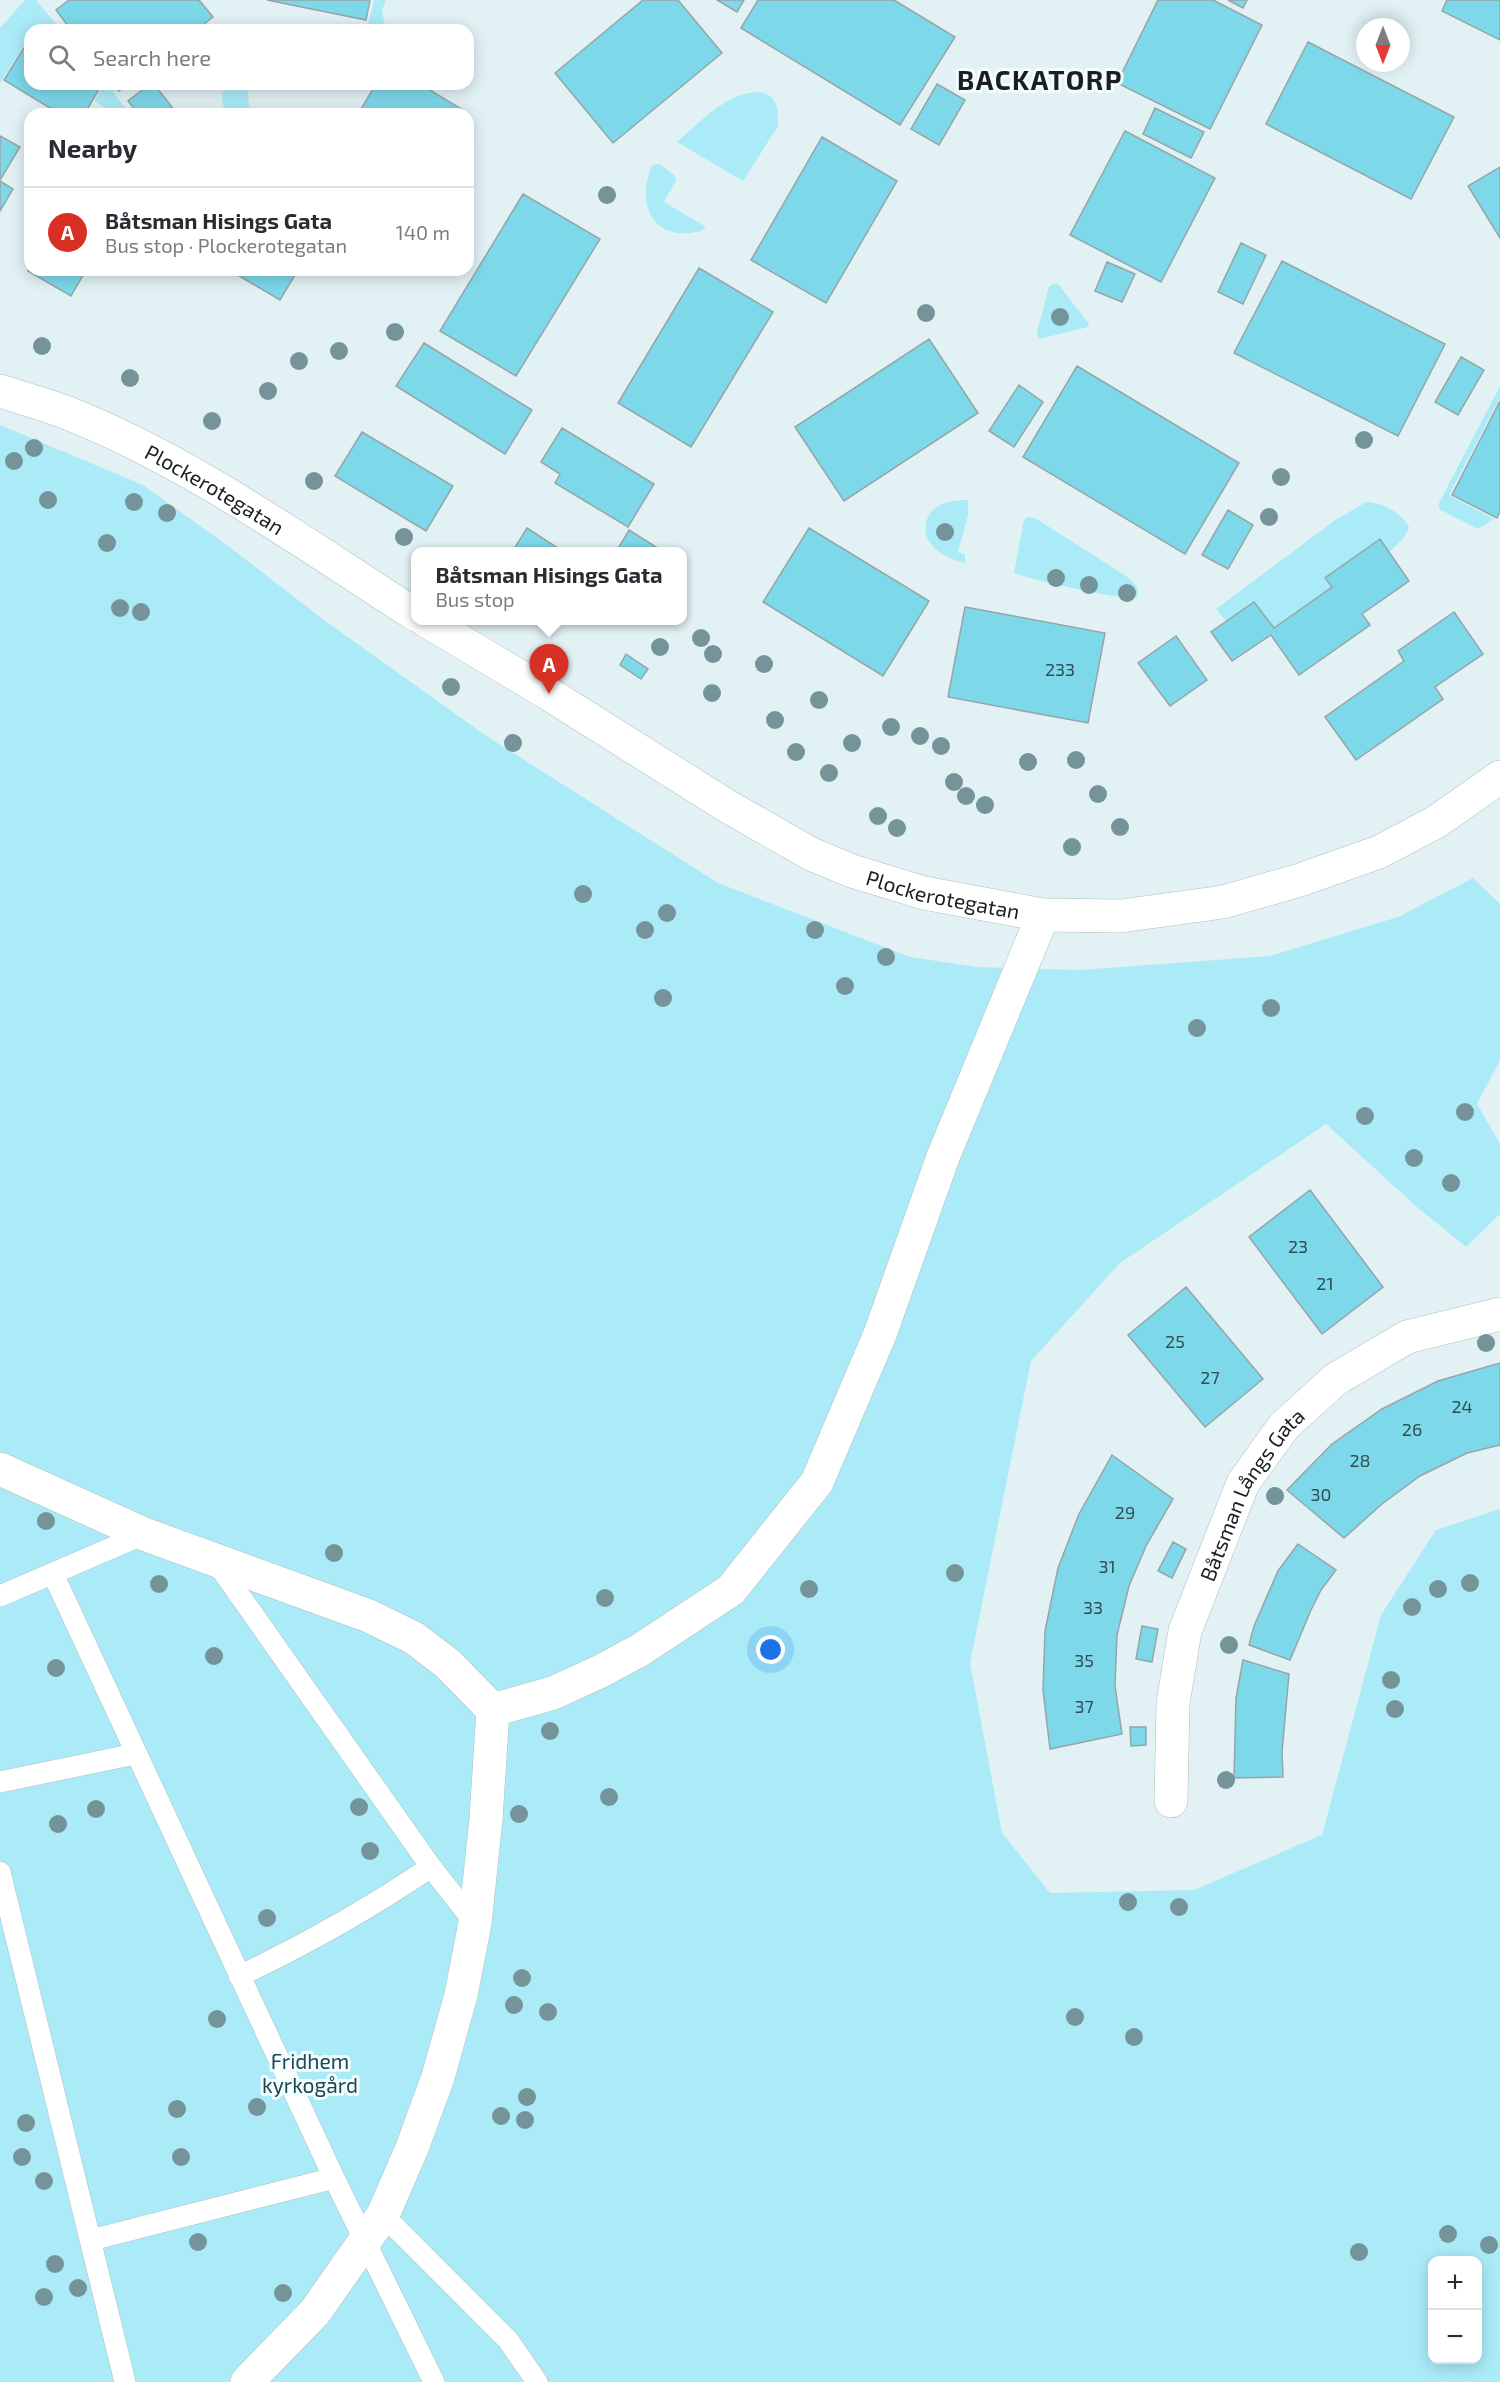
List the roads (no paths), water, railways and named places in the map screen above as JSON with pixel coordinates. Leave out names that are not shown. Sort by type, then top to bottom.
[{"type":"street","name":"Plockerotegatan","points":[[0,391],[64,412],[114,434],[170,463],[230,497],[411,612]]},
{"type":"street","name":"Plockerotegatan","points":[[432,625],[549,694],[727,806],[811,854],[852,871],[924,893],[1043,915],[1121,916],[1223,902],[1300,880],[1379,852],[1436,822],[1500,777]]},
{"type":"street","points":[[493,1710],[553,1693],[601,1671],[649,1645],[731,1590],[817,1482],[880,1334],[943,1157],[1043,915]]},
{"type":"street","name":"Båtsman Långs Gata","points":[[1171,1801],[1173,1703],[1185,1631],[1243,1482],[1284,1426],[1336,1379],[1407,1337],[1500,1314]]},
{"type":"street","points":[[0,1469],[144,1534],[369,1616],[414,1638],[448,1664],[493,1710],[486,1819],[475,1923],[461,1995],[438,2077],[412,2148],[383,2215],[315,2312],[247,2382]]},
{"type":"lane","points":[[0,1596],[144,1534]]},
{"type":"lane","points":[[214,1559],[431,1868],[475,1923]]},
{"type":"lane","points":[[53,1574],[238,1976],[364,2242],[434,2382]]},
{"type":"lane","points":[[0,1782],[135,1754]]},
{"type":"lane","points":[[238,1976],[270,1961],[392,1893],[431,1868]]},
{"type":"lane","points":[[0,1872],[7,1925],[91,2240],[125,2382]]},
{"type":"lane","points":[[91,2240],[334,2178]]},
{"type":"lane","points":[[383,2215],[508,2340],[537,2382]]},
{"type":"place","name":"Båtsman Hisings Gata","points":[[549,694]]},
{"type":"district","name":"BACKATORP","points":[[1040,79]]},
{"type":"park label","name":"Fridhem kyrkogård","points":[[310,2072]]}]
